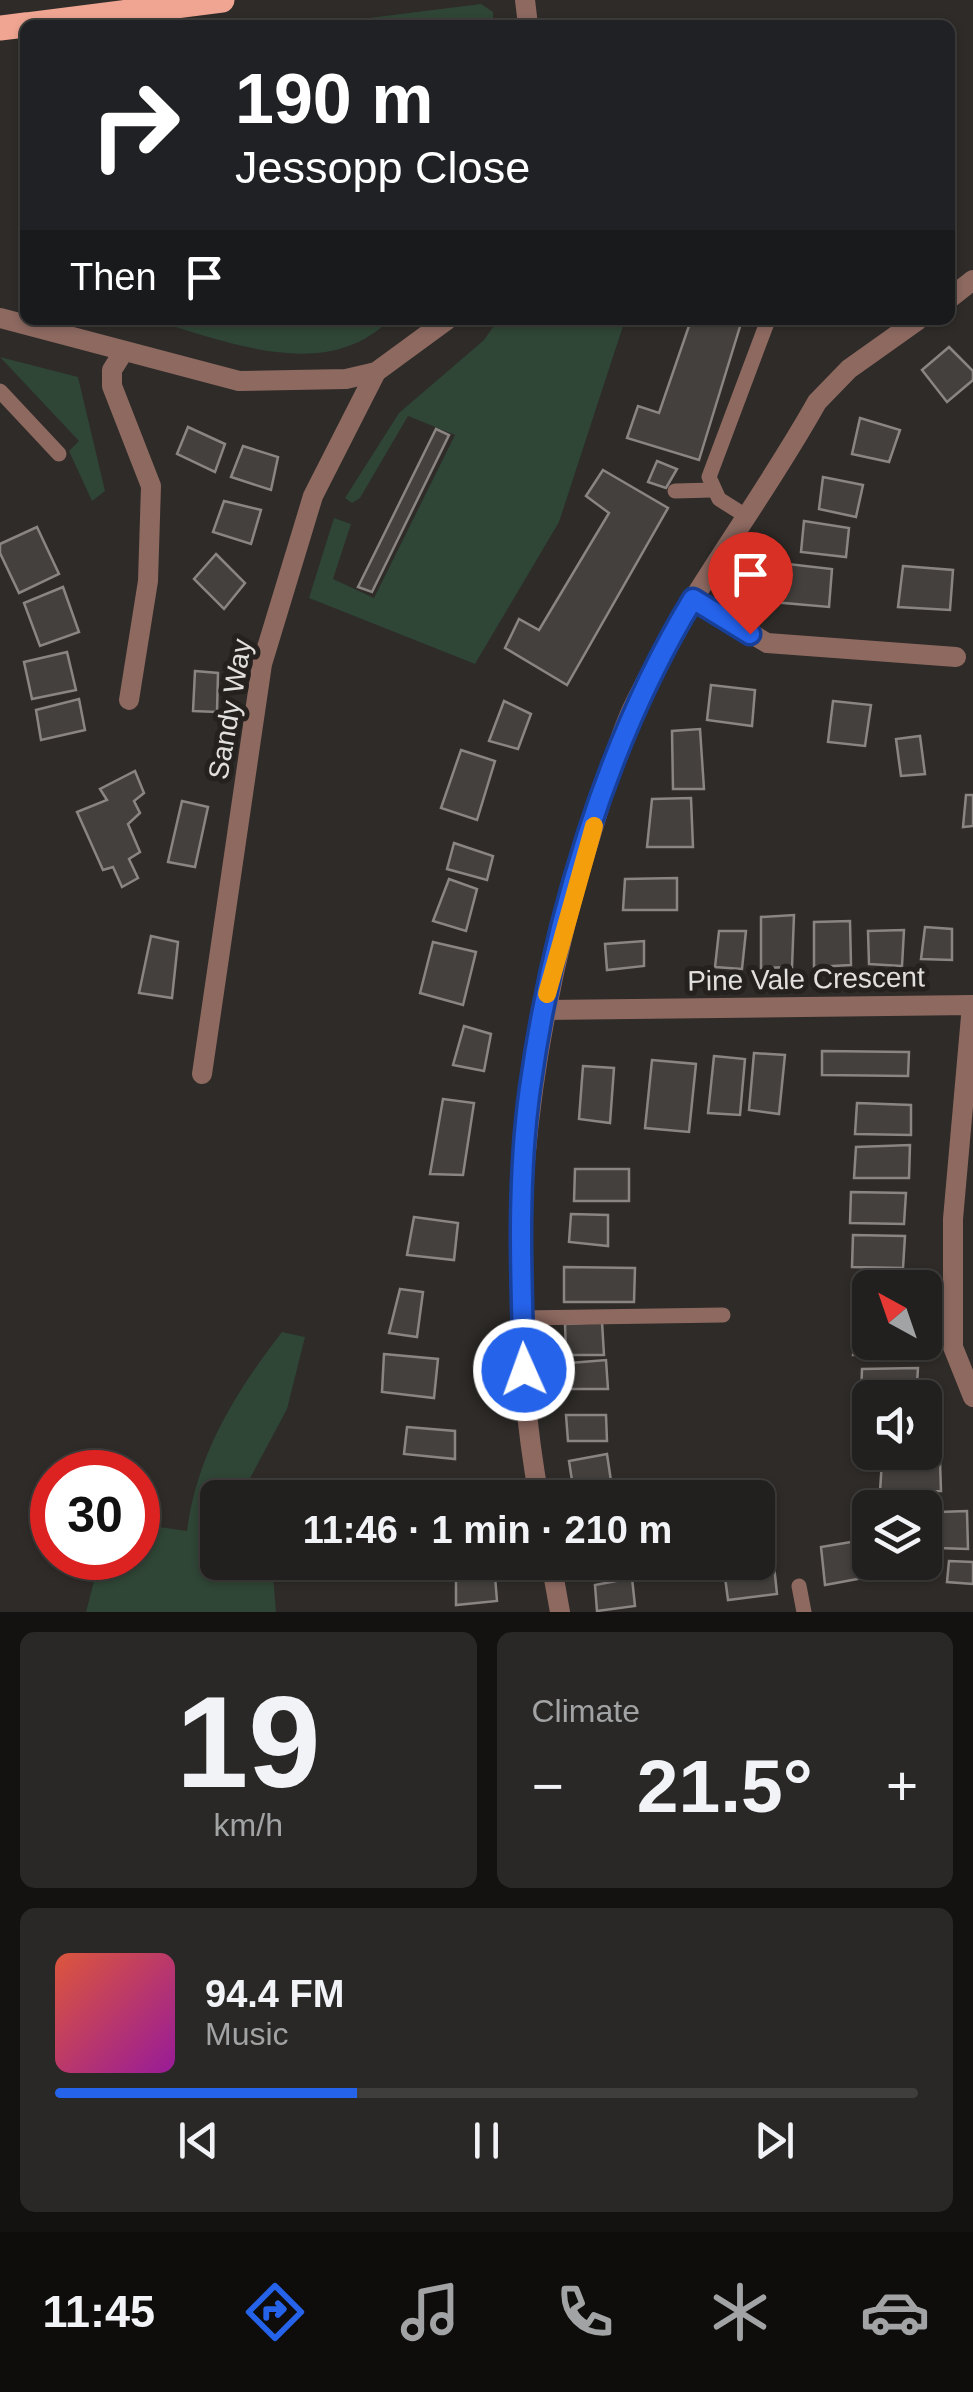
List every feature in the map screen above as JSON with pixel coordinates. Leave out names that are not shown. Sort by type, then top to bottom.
[{"type":"main road","points":[[65,20],[222,0]]},
{"type":"street","points":[[26,325],[239,381],[271,384],[376,372],[440,325]]},
{"type":"street","points":[[538,1480],[524,1370],[522,1318],[530,1090],[544,1010],[574,890],[633,707],[693,599],[832,383],[911,325]]},
{"type":"street","points":[[124,351],[112,370],[112,386],[151,486],[148,582],[129,700]]},
{"type":"street","name":"Sandy Way","points":[[202,1074],[262,664],[313,496],[376,372]]},
{"type":"street","points":[[693,599],[767,642],[956,657]]},
{"type":"street","name":"Pine Vale Crescent","points":[[544,1010],[972,1005],[953,1219],[953,1347],[973,1397]]},
{"type":"street","points":[[554,1580],[560,1612]]},
{"type":"lane","points":[[746,516],[713,490],[709,476],[766,325]]},
{"type":"lane","points":[[0,391],[59,454]]},
{"type":"lane","points":[[675,492],[713,490]]},
{"type":"lane","points":[[522,1318],[723,1315]]},
{"type":"lane","points":[[800,1586],[804,1612]]},
{"type":"green space","points":[[481,4],[493,12],[493,20],[353,20]]},
{"type":"green space","points":[[168,325],[382,325],[364,339],[336,350],[306,354],[275,352]]},
{"type":"green space","points":[[494,325],[623,325],[559,522],[475,664],[309,598],[334,518],[351,524],[333,579],[374,598],[455,435],[408,416],[360,498],[352,503],[345,498],[399,413],[484,340]]},
{"type":"green space","points":[[0,357],[78,377],[105,491],[92,501],[69,451],[79,441]]},
{"type":"green space","points":[[282,1332],[305,1337],[287,1409],[249,1480],[200,1480],[200,1580],[273,1580],[276,1612],[86,1612],[94,1580],[160,1580],[160,1527],[187,1531],[199,1476],[209,1450],[249,1378]]},
{"type":"building","points":[[689,325],[740,325],[699,460],[627,438],[638,406],[659,413]]},
{"type":"building","points":[[949,347],[973,371],[973,380],[947,402],[922,370]]},
{"type":"building","points":[[860,418],[900,430],[889,462],[852,454]]},
{"type":"building","points":[[188,427],[225,444],[215,472],[177,454]]},
{"type":"building","points":[[436,429],[449,435],[372,592],[358,587]]},
{"type":"building","points":[[243,446],[278,457],[271,490],[231,477]]},
{"type":"building","points":[[657,461],[677,469],[666,488],[648,482]]},
{"type":"building","points":[[603,470],[668,508],[567,685],[505,648],[519,619],[539,630],[609,513],[586,496]]},
{"type":"building","points":[[823,477],[863,485],[856,517],[819,509]]},
{"type":"building","points":[[224,501],[261,510],[251,544],[213,532]]},
{"type":"building","points":[[804,521],[849,528],[846,557],[801,552]]},
{"type":"building","points":[[37,527],[59,574],[19,593],[0,553],[0,544]]},
{"type":"building","points":[[216,554],[245,583],[224,609],[194,579]]},
{"type":"building","points":[[779,563],[832,569],[829,607],[773,602]]},
{"type":"building","points":[[903,566],[953,570],[950,610],[898,607]]},
{"type":"building","points":[[63,587],[79,632],[40,646],[24,603]]},
{"type":"building","points":[[67,652],[76,690],[32,699],[24,662]]},
{"type":"building","points":[[195,671],[218,673],[217,712],[193,711]]},
{"type":"building","points":[[711,685],[755,690],[752,726],[707,720]]},
{"type":"building","points":[[79,699],[85,730],[41,740],[36,710]]},
{"type":"building","points":[[504,701],[531,714],[518,749],[489,741]]},
{"type":"building","points":[[833,701],[871,705],[865,746],[828,742]]},
{"type":"building","points":[[700,729],[704,789],[673,789],[672,731]]},
{"type":"building","points":[[920,736],[925,774],[901,776],[896,739]]},
{"type":"building","points":[[461,750],[495,761],[477,820],[441,808]]},
{"type":"building","points":[[135,771],[144,793],[134,801],[140,813],[128,824],[140,852],[129,859],[138,878],[122,887],[113,867],[103,870],[77,812],[107,800],[100,789]]},
{"type":"building","points":[[966,795],[973,795],[973,826],[963,827]]},
{"type":"building","points":[[691,798],[693,847],[647,847],[652,799]]},
{"type":"building","points":[[182,801],[208,807],[195,867],[168,862]]},
{"type":"building","points":[[454,843],[493,856],[487,880],[447,869]]},
{"type":"building","points":[[677,878],[677,910],[623,910],[625,879]]},
{"type":"building","points":[[449,879],[477,889],[466,931],[433,921]]},
{"type":"building","points":[[794,915],[792,967],[761,968],[761,917]]},
{"type":"building","points":[[850,921],[851,965],[814,967],[814,922]]},
{"type":"building","points":[[925,927],[952,929],[952,960],[921,959]]},
{"type":"building","points":[[904,930],[902,966],[869,964],[868,931]]},
{"type":"building","points":[[719,931],[746,931],[742,969],[715,967]]},
{"type":"building","points":[[151,936],[178,942],[172,998],[139,993]]},
{"type":"building","points":[[644,941],[644,966],[607,970],[605,944]]},
{"type":"building","points":[[433,942],[476,952],[463,1005],[420,993]]},
{"type":"building","points":[[464,1026],[491,1034],[484,1071],[453,1065]]},
{"type":"building","points":[[822,1051],[909,1052],[908,1076],[822,1075]]},
{"type":"building","points":[[754,1053],[785,1055],[779,1114],[749,1110]]},
{"type":"building","points":[[714,1056],[745,1059],[740,1115],[708,1113]]},
{"type":"building","points":[[652,1060],[696,1064],[689,1132],[645,1128]]},
{"type":"building","points":[[583,1066],[614,1068],[610,1123],[579,1119]]},
{"type":"building","points":[[443,1099],[474,1103],[463,1175],[430,1174]]},
{"type":"building","points":[[857,1103],[911,1105],[911,1135],[855,1134]]},
{"type":"building","points":[[910,1145],[909,1178],[854,1178],[856,1147]]},
{"type":"building","points":[[575,1169],[629,1169],[629,1201],[574,1201]]},
{"type":"building","points":[[851,1192],[906,1193],[904,1224],[850,1223]]},
{"type":"building","points":[[571,1214],[608,1215],[608,1246],[569,1242]]},
{"type":"building","points":[[414,1217],[458,1223],[454,1260],[407,1255]]},
{"type":"building","points":[[853,1235],[905,1236],[903,1268],[852,1267]]},
{"type":"building","points":[[564,1267],[635,1268],[634,1302],[564,1302]]},
{"type":"building","points":[[400,1289],[423,1292],[417,1337],[389,1333]]},
{"type":"building","points":[[602,1322],[604,1355],[566,1355],[565,1324]]},
{"type":"building","points":[[384,1354],[438,1359],[434,1398],[382,1392]]},
{"type":"building","points":[[606,1360],[608,1389],[569,1389],[570,1363]]},
{"type":"building","points":[[918,1368],[917,1380],[862,1380],[862,1369]]},
{"type":"building","points":[[566,1415],[606,1415],[607,1441],[568,1441]]},
{"type":"building","points":[[407,1427],[455,1431],[455,1459],[404,1454]]},
{"type":"building","points":[[607,1454],[611,1480],[572,1480],[569,1461]]},
{"type":"building","points":[[881,1470],[940,1470],[941,1490],[880,1490]]},
{"type":"building","points":[[967,1511],[968,1549],[942,1548],[942,1512]]},
{"type":"building","points":[[852,1542],[852,1580],[825,1585],[821,1547]]},
{"type":"building","points":[[949,1561],[973,1562],[973,1584],[947,1582]]},
{"type":"building","points":[[775,1575],[777,1594],[728,1600],[725,1580],[775,1580]]},
{"type":"building","points":[[495,1580],[497,1601],[456,1605],[456,1581]]},
{"type":"building","points":[[632,1580],[635,1606],[597,1611],[595,1585]]},
{"type":"slow traffic","points":[[547,994],[594,826]]},
{"type":"route","points":[[524,1370],[522,1202],[530,1090],[553,964],[574,890],[633,707],[693,599],[750,634]]}]
